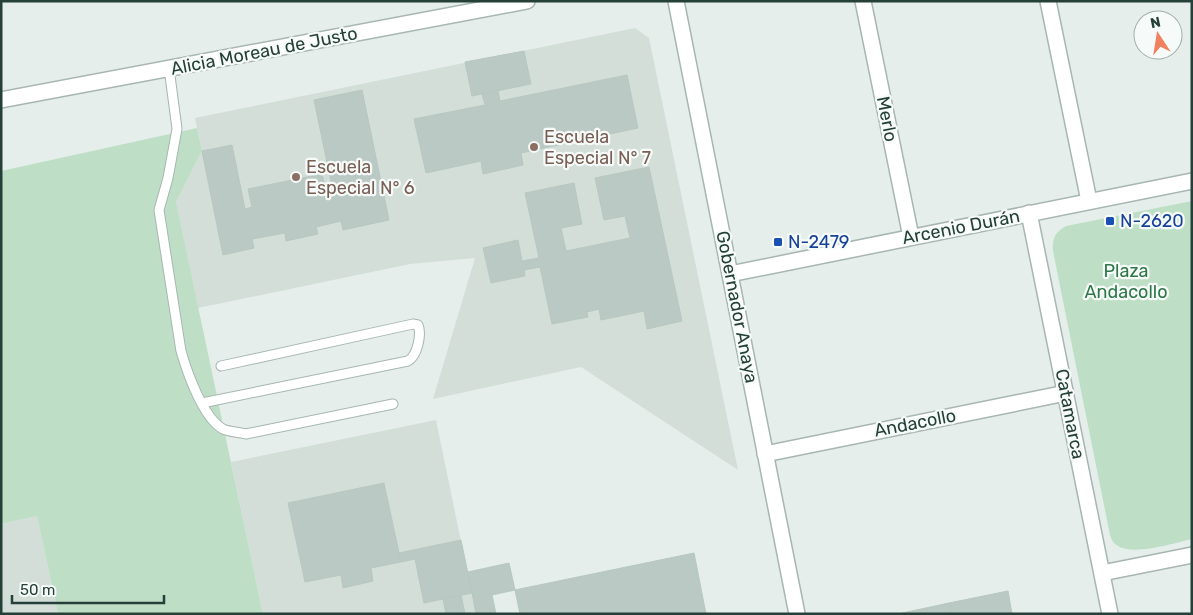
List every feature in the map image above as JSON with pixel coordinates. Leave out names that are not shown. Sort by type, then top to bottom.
[{"type":"street","name":"Alicia Moreau de Justo","points":[[1,100],[527,1]]},
{"type":"street","name":"Gobernador Anaya","points":[[676,1],[797,614]]},
{"type":"street","name":"Merlo","points":[[863,1],[911,237]]},
{"type":"street","points":[[1048,1],[1089,202]]},
{"type":"street","name":"Arcenio Durán","points":[[730,274],[1192,181]]},
{"type":"street","name":"Catamarca","points":[[1029,213],[1110,614]]},
{"type":"street","name":"Andacollo","points":[[765,454],[1066,393]]},
{"type":"street","points":[[1102,573],[1192,555]]},
{"type":"lane","points":[[169,68],[177,129],[168,178],[159,210],[181,351],[187,373],[206,411],[224,429],[246,434],[393,404]]},
{"type":"lane","points":[[202,403],[408,361],[415,355],[420,330],[418,326],[413,324],[221,366]]},
{"type":"shaded area","points":[[635,28],[649,38],[738,470],[581,367],[433,399],[475,258],[410,264],[198,308],[176,202],[202,151],[195,118]]},
{"type":"shaded area","points":[[436,420],[476,614],[263,614],[231,462]]},
{"type":"shaded area","points":[[37,516],[58,614],[1,614],[1,524]]},
{"type":"green space","points":[[197,128],[202,151],[176,202],[263,614],[58,614],[37,516],[1,524],[1,171]]},
{"type":"green space","name":"Plaza Andacollo","points":[[1192,201],[1192,539],[1154,548],[1125,549],[1114,543],[1109,532],[1053,251],[1053,243],[1057,233],[1066,226]]},
{"type":"building","points":[[524,51],[531,84],[472,96],[465,62]]},
{"type":"building","points":[[627,75],[638,128],[521,153],[523,165],[483,174],[481,161],[426,173],[414,119],[485,105],[482,94],[498,90],[500,101]]},
{"type":"building","points":[[362,90],[389,220],[343,230],[341,221],[316,227],[318,234],[286,241],[285,233],[252,239],[254,248],[223,255],[202,151],[232,145],[245,209],[252,207],[248,189],[322,174],[326,192],[333,191],[314,100]]},
{"type":"building","points":[[649,167],[682,321],[647,329],[644,311],[601,320],[599,309],[587,312],[588,317],[552,324],[540,267],[524,270],[525,276],[491,283],[483,248],[518,240],[522,261],[539,258],[525,193],[574,183],[582,224],[561,228],[566,251],[630,238],[625,216],[604,220],[595,178]]},
{"type":"building","points":[[384,483],[401,562],[371,568],[373,581],[343,588],[341,575],[305,582],[288,503]]},
{"type":"building","points":[[461,540],[472,593],[424,603],[415,559],[401,562],[399,553]]},
{"type":"building","points":[[694,553],[706,614],[520,614],[515,590]]},
{"type":"building","points":[[509,563],[515,590],[492,595],[496,614],[476,614],[468,572]]},
{"type":"building","points":[[1008,591],[1012,614],[952,614],[949,603]]},
{"type":"building","points":[[461,595],[465,614],[446,614],[443,599]]},
{"type":"building","points":[[949,603],[952,614],[898,614]]},
{"type":"place","name":"Escuela Especial N° 7","points":[[534,147]]},
{"type":"place","name":"Escuela Especial N° 6","points":[[296,177]]},
{"type":"place","name":"N-2620","points":[[1110,221]]},
{"type":"place","name":"N-2479","points":[[778,242]]}]
